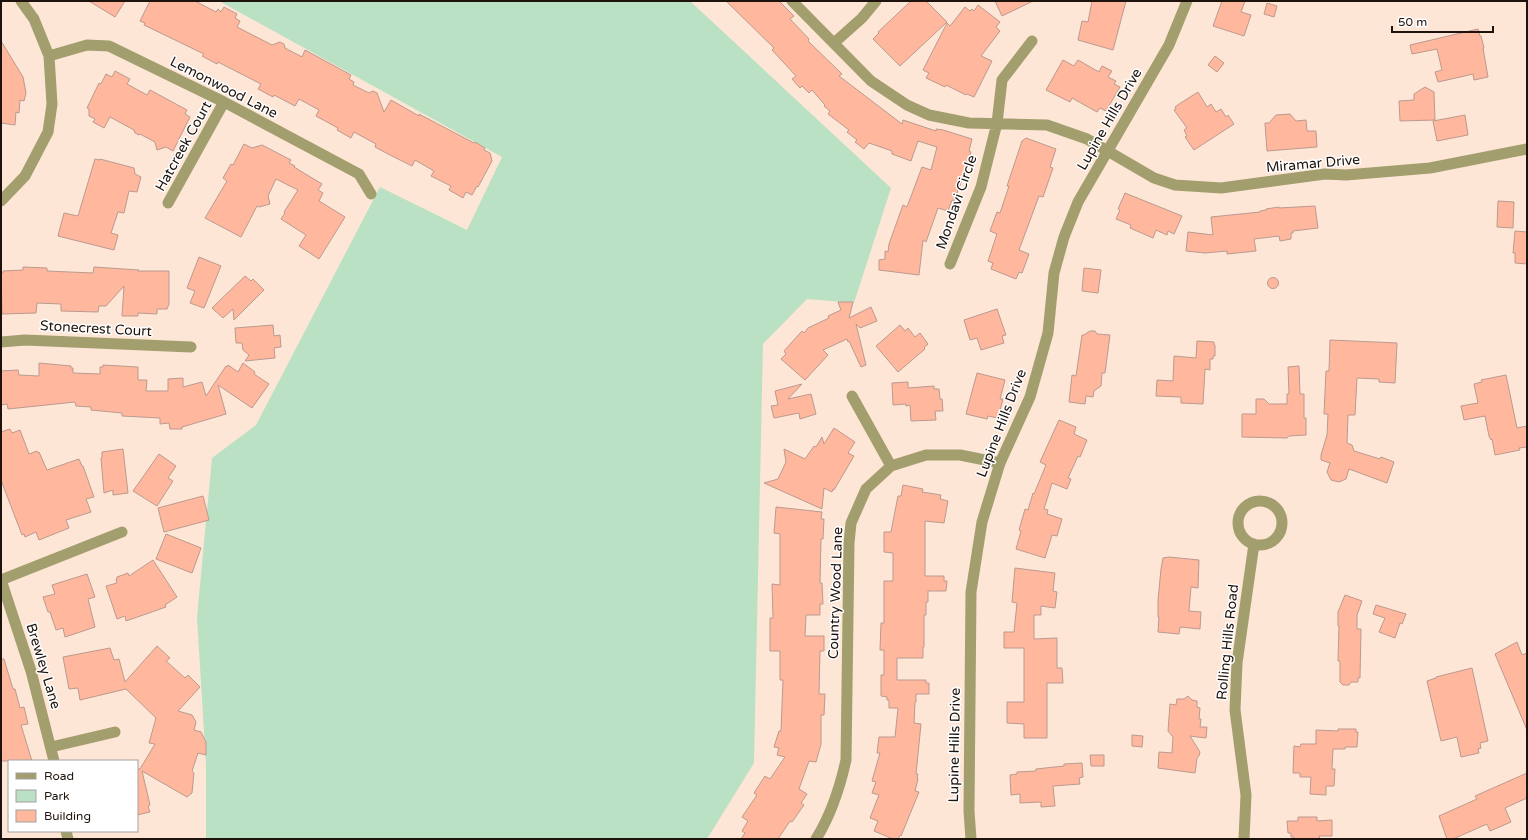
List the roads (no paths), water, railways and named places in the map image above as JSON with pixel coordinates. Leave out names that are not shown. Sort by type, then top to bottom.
[{"type":"street","points":[[1,201],[26,176],[48,132],[52,104],[49,56],[34,19],[21,1]]},
{"type":"street","name":"Miramar Drive","points":[[792,1],[871,81],[907,105],[929,115],[969,123],[1046,125],[1087,139],[1154,178],[1175,185],[1221,188],[1325,174],[1346,176],[1430,168],[1527,149]]},
{"type":"street","points":[[834,44],[862,18],[876,1]]},
{"type":"street","name":"Lupine Hills Drive","points":[[972,839],[968,811],[972,592],[982,522],[1000,463],[1030,397],[1048,333],[1054,273],[1064,237],[1078,202],[1109,152],[1169,45],[1187,1]]},
{"type":"street","name":"Mondavi Circle","points":[[950,264],[980,187],[997,123],[1002,80],[1032,41]]},
{"type":"street","name":"Lemonwood Lane","points":[[49,56],[87,45],[108,46],[224,102],[359,174],[371,194]]},
{"type":"street","name":"Hatcreek Court","points":[[168,203],[224,102]]},
{"type":"street","name":"Stonecrest Court","points":[[1,342],[25,340],[190,347]]},
{"type":"street","points":[[852,396],[891,466]]},
{"type":"street","name":"Country Wood Lane","points":[[816,839],[824,828],[841,783],[846,760],[849,543],[851,523],[866,490],[891,466],[926,455],[960,455],[1000,463]]},
{"type":"street","points":[[1256,500],[1264,500],[1272,504],[1278,510],[1282,518],[1282,526],[1279,534],[1274,540],[1268,543],[1254,544],[1246,540],[1241,534],[1238,526],[1238,518],[1241,510],[1248,504],[1256,500]]},
{"type":"street","points":[[1,580],[122,532]]},
{"type":"street","name":"Rolling Hills Road","points":[[1244,839],[1246,795],[1235,710],[1237,664],[1254,544]]},
{"type":"street","name":"Brewley Lane","points":[[1,580],[31,671],[54,760]]},
{"type":"street","points":[[51,747],[115,732]]}]
